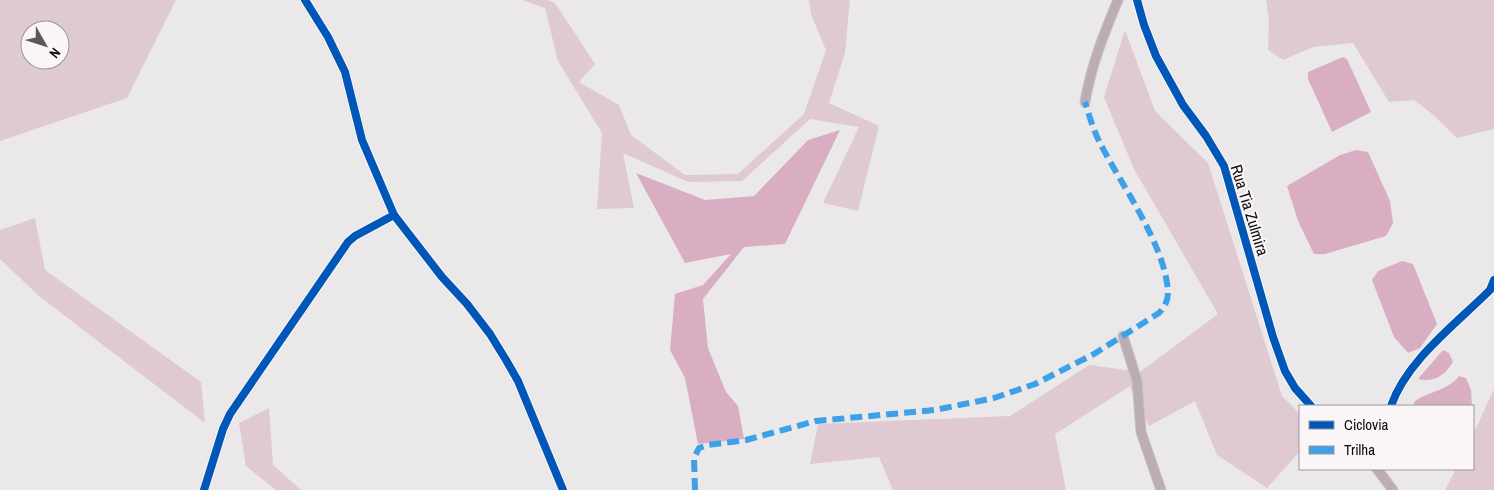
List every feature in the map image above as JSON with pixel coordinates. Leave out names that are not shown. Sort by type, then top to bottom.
[{"type":"street","points":[[305,0],[328,37],[345,72],[362,140],[394,215],[442,277],[467,304],[490,334],[506,360],[518,381],[563,490]]},
{"type":"street","points":[[1085,102],[1088,81],[1100,42],[1118,0]]},
{"type":"street","name":"Rua Tia Zulmira","points":[[1137,0],[1156,56],[1183,105],[1224,166],[1273,337],[1282,362],[1295,388],[1310,405]]},
{"type":"street","points":[[204,490],[223,429],[230,414],[289,327],[348,242],[354,236],[394,215]]},
{"type":"street","points":[[1391,405],[1396,392],[1413,367],[1490,290],[1494,280]]},
{"type":"street","points":[[1123,336],[1137,380],[1141,432],[1161,490]]},
{"type":"street","points":[[1378,470],[1392,490]]},
{"type":"shaded area","points":[[0,0],[176,0],[127,98],[0,141]]},
{"type":"shaded area","points":[[522,0],[548,0],[555,3],[595,64],[579,82],[619,105],[631,135],[685,175],[738,174],[804,114],[826,50],[811,14],[809,0],[850,0],[845,53],[829,103],[879,126],[858,211],[823,203],[859,127],[810,119],[742,181],[688,182],[623,153],[634,208],[597,209],[602,133],[558,61],[545,8]]},
{"type":"shaded area","points":[[1266,0],[1494,0],[1494,129],[1457,138],[1431,113],[1414,100],[1389,102],[1353,43],[1313,47],[1283,60],[1268,50],[1269,20]]},
{"type":"shaded area","points":[[1125,30],[1155,111],[1208,163],[1282,396],[1299,413],[1299,452],[1267,488],[1217,455],[1195,401],[1149,426],[1130,386],[1055,434],[1066,490],[893,490],[879,457],[810,464],[818,424],[1010,416],[1089,365],[1140,372],[1218,314],[1134,169],[1104,97]]},
{"type":"shaded area","points":[[1343,57],[1347,59],[1371,112],[1332,132],[1308,79],[1308,72]]},
{"type":"shaded area","points":[[840,130],[785,244],[744,247],[703,299],[708,348],[726,392],[738,406],[744,439],[698,444],[685,378],[670,350],[675,294],[703,285],[731,254],[685,263],[636,173],[705,200],[754,196],[808,140]]},
{"type":"shaded area","points":[[1356,150],[1368,152],[1390,201],[1393,223],[1386,236],[1325,254],[1314,254],[1298,221],[1287,186],[1340,155]]},
{"type":"shaded area","points":[[35,218],[45,270],[201,382],[205,423],[39,296],[0,259],[0,230]]},
{"type":"shaded area","points":[[1402,261],[1413,264],[1437,324],[1420,348],[1408,353],[1394,337],[1372,280],[1378,271]]},
{"type":"shaded area","points":[[1443,350],[1449,353],[1453,362],[1446,371],[1434,379],[1418,379]]},
{"type":"shaded area","points":[[1459,376],[1466,378],[1471,390],[1472,405],[1414,405],[1414,402],[1425,395],[1444,388]]},
{"type":"shaded area","points":[[1494,389],[1494,490],[1445,490],[1455,470],[1474,470],[1474,433]]},
{"type":"shaded area","points":[[269,408],[273,465],[301,490],[276,490],[246,466],[239,423]]},
{"type":"marked path","points":[[695,490],[694,458],[699,448],[746,440],[816,421],[935,410],[994,398],[1035,384],[1094,354],[1159,313],[1163,309],[1168,293],[1159,255],[1151,235],[1099,141],[1085,102]]},
{"type":"cycle path","points":[[305,0],[328,37],[345,72],[362,140],[394,215],[442,277],[467,304],[490,334],[506,360],[518,381],[563,490]]},
{"type":"cycle path","points":[[1137,0],[1156,56],[1183,105],[1206,136],[1224,166],[1273,337],[1285,371],[1295,388],[1310,405]]},
{"type":"cycle path","points":[[204,490],[223,429],[230,414],[348,242],[355,236],[394,215]]},
{"type":"cycle path","points":[[1391,405],[1398,389],[1420,358],[1490,290],[1494,280]]}]
